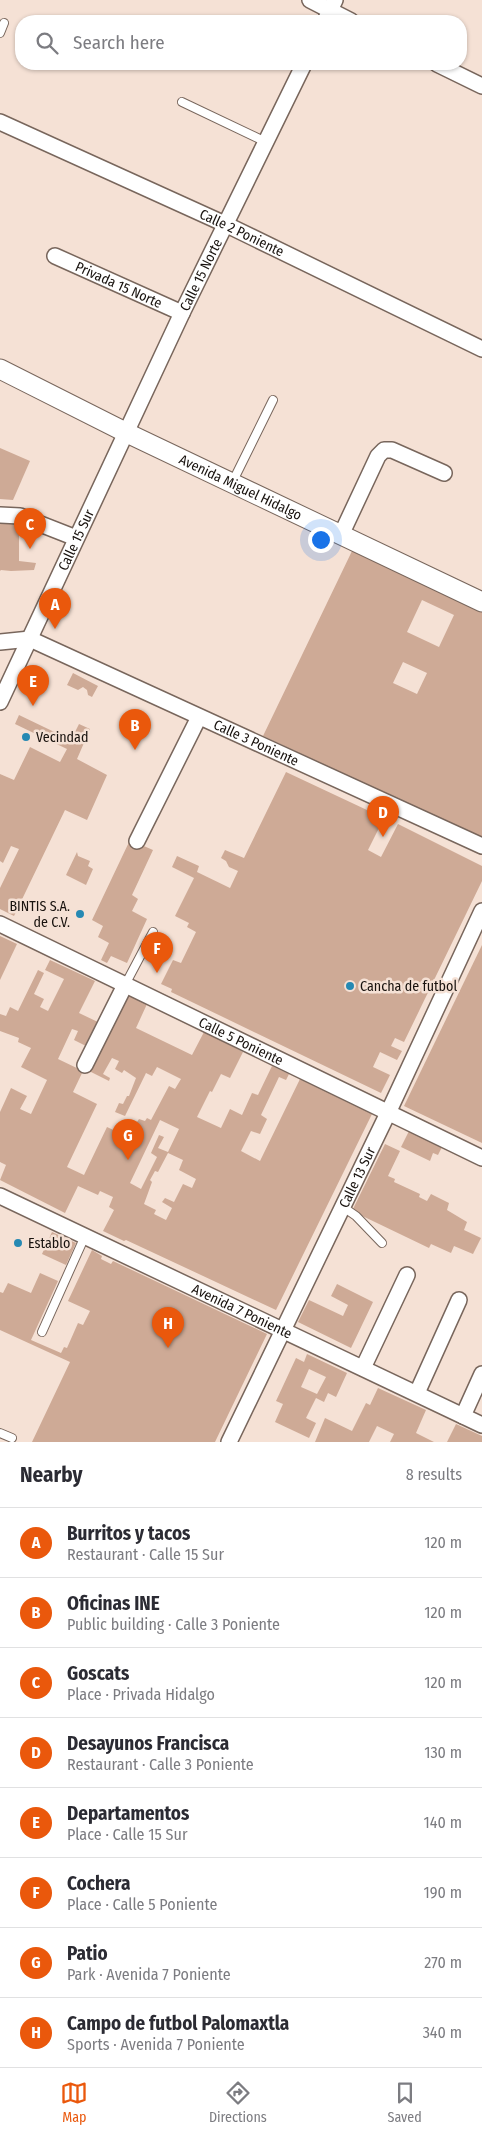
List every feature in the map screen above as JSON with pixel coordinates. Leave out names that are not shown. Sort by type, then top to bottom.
[{"type":"street","points":[[310,0],[330,11]]},
{"type":"street","name":"Calle 15 Norte","points":[[126,433],[182,313],[227,225],[301,70]]},
{"type":"street","points":[[449,70],[482,86]]},
{"type":"street","name":"Calle 2 Poniente","points":[[0,122],[227,225],[482,350]]},
{"type":"street","name":"Privada 15 Norte","points":[[55,256],[182,313]]},
{"type":"street","name":"Avenida Miguel Hidalgo","points":[[0,369],[126,433],[482,602]]},
{"type":"street","name":"Calle 15 Sur","points":[[0,702],[126,433]]},
{"type":"street","points":[[341,535],[378,456],[384,450],[392,450],[444,473]]},
{"type":"street","points":[[0,515],[20,516],[76,538]]},
{"type":"street","points":[[0,642],[30,639]]},
{"type":"street","name":"Calle 3 Poniente","points":[[30,639],[482,846]]},
{"type":"street","points":[[137,841],[199,717]]},
{"type":"street","name":"Calle 13 Sur","points":[[229,1442],[388,1113],[482,911]]},
{"type":"street","name":"Calle 5 Poniente","points":[[0,924],[482,1158]]},
{"type":"street","points":[[85,1065],[125,985]]},
{"type":"street","name":"Avenida 7 Poniente","points":[[0,1196],[482,1425]]},
{"type":"street","points":[[362,1368],[407,1275]]},
{"type":"street","points":[[417,1393],[459,1300]]},
{"type":"street","points":[[463,1416],[482,1374]]},
{"type":"lane","points":[[0,33],[4,23]]},
{"type":"lane","points":[[182,102],[266,142]]},
{"type":"lane","points":[[232,483],[272,400]]},
{"type":"lane","points":[[125,985],[152,932]]},
{"type":"lane","points":[[343,1207],[356,1216],[382,1243]]},
{"type":"lane","points":[[42,1332],[85,1236]]},
{"type":"lane","points":[[0,1433],[12,1438]]},
{"type":"shaded area","points":[[0,448],[30,461],[13,500],[0,499]]},
{"type":"shaded area","points":[[0,519],[5,519],[19,526],[19,561],[36,563],[34,570],[0,571]]},
{"type":"shaded area","points":[[352,551],[482,612],[482,839],[263,736]],"holes":[[[422,600],[454,615],[439,647],[407,632]],[[403,662],[427,673],[417,694],[393,683]]]},
{"type":"shaded area","points":[[73,673],[98,686],[92,697],[88,695],[87,690],[83,687],[78,690],[67,685]]},
{"type":"shaded area","points":[[19,715],[71,740],[79,724],[90,729],[77,759],[107,775],[87,820],[65,810],[14,916],[0,909],[0,888],[19,849],[11,846],[3,863],[0,861],[0,774],[14,780],[30,747],[60,762],[67,749],[15,724]]},
{"type":"shaded area","points":[[286,772],[384,818],[368,850],[381,857],[398,824],[482,866],[482,881],[404,1042],[395,1038],[391,1046],[402,1051],[397,1060],[380,1052],[373,1067],[390,1075],[381,1093],[171,992],[172,989],[161,984],[173,960],[181,963],[196,932],[187,927],[189,923],[175,916],[194,878],[172,867],[177,856],[199,866],[197,872],[230,888],[238,871],[229,867],[226,861],[221,858],[225,850],[244,858]]},
{"type":"shaded area","points":[[130,840],[153,850],[132,895],[138,899],[132,911],[147,919],[127,963],[111,956],[107,963],[101,960],[109,943],[98,937],[103,926],[92,920]]},
{"type":"shaded area","points":[[77,852],[78,856],[90,861],[88,866],[93,869],[86,885],[66,875]]},
{"type":"shaded area","points":[[0,936],[17,944],[0,980]]},
{"type":"shaded area","points":[[482,945],[482,1143],[404,1106]]},
{"type":"shaded area","points":[[50,960],[95,981],[79,1013],[100,1023],[88,1047],[74,1040],[78,1031],[72,1029],[58,1059],[83,1071],[73,1092],[97,1104],[67,1167],[84,1175],[107,1127],[126,1136],[134,1121],[137,1122],[139,1119],[145,1121],[147,1118],[151,1120],[169,1086],[175,1089],[181,1079],[157,1067],[152,1076],[146,1073],[125,1116],[115,1112],[119,1103],[123,1104],[127,1096],[129,1096],[136,1078],[124,1070],[122,1073],[115,1069],[119,1061],[112,1058],[103,1074],[110,1078],[109,1081],[85,1069],[123,992],[147,1004],[136,1028],[192,1055],[204,1032],[243,1052],[230,1078],[221,1074],[197,1117],[221,1128],[230,1109],[242,1115],[252,1093],[258,1095],[272,1066],[289,1074],[286,1080],[279,1077],[261,1115],[267,1119],[260,1134],[251,1131],[241,1151],[260,1161],[300,1079],[372,1114],[276,1310],[103,1231],[114,1210],[109,1207],[113,1197],[100,1191],[98,1195],[78,1186],[65,1213],[0,1180],[6,1165],[0,1162],[0,1112],[11,1088],[27,1096],[20,1109],[31,1114],[47,1080],[21,1067],[31,1048],[18,1042],[19,1038],[0,1031],[0,1014],[6,1016],[10,1007],[18,1011],[38,970],[44,973],[34,994],[44,999],[40,1007],[48,1011],[64,979],[45,970]],"holes":[[[160,1120],[179,1129],[168,1152],[158,1148],[164,1137],[159,1135],[151,1153],[157,1157],[141,1189],[130,1183]],[[168,1153],[183,1160],[179,1170],[196,1179],[192,1188],[183,1184],[174,1202],[165,1198],[162,1202],[172,1208],[166,1220],[154,1214],[156,1210],[144,1204],[152,1182],[150,1180],[155,1171],[158,1172]]]},
{"type":"shaded area","points":[[409,1131],[442,1147],[438,1155],[433,1153],[430,1161],[401,1147]]},
{"type":"shaded area","points":[[385,1144],[400,1151],[388,1176],[395,1179],[394,1182],[420,1194],[419,1197],[427,1201],[431,1194],[449,1203],[447,1210],[467,1222],[464,1230],[481,1238],[473,1254],[454,1246],[451,1253],[431,1244],[429,1248],[352,1211]]},
{"type":"shaded area","points":[[52,1232],[76,1243],[66,1265],[42,1254]]},
{"type":"shaded area","points":[[92,1250],[102,1256],[101,1259],[111,1264],[113,1261],[267,1334],[215,1442],[32,1442],[70,1362],[0,1330],[0,1292],[3,1293],[8,1283],[31,1293],[40,1273],[58,1281],[31,1340],[61,1353],[64,1347],[67,1348],[78,1323],[83,1325],[90,1311],[68,1301]]},
{"type":"shaded area","points":[[337,1284],[373,1302],[351,1348],[298,1322],[309,1300],[343,1316],[348,1305],[331,1296]]},
{"type":"shaded area","points":[[307,1354],[347,1373],[336,1397],[328,1393],[324,1402],[316,1398],[306,1418],[316,1423],[309,1438],[275,1422],[283,1404],[276,1401],[296,1358],[304,1362]],"holes":[[[309,1369],[326,1377],[317,1394],[301,1387]]]},
{"type":"shaded area","points":[[378,1388],[426,1410],[416,1433],[434,1442],[390,1442],[394,1434],[377,1426],[369,1442],[315,1442],[325,1418],[352,1431],[366,1403],[370,1405]]},
{"type":"shaded area","points":[[456,1424],[482,1436],[482,1442],[447,1442]]},
{"type":"place","name":"Goscats","points":[[30,549]]},
{"type":"place","name":"Burritos y tacos","points":[[55,629]]},
{"type":"place","name":"Departamentos","points":[[33,706]]},
{"type":"place","name":"Vecindad","points":[[26,737]]},
{"type":"place","name":"Oficinas INE","points":[[135,750]]},
{"type":"place","name":"Desayunos Francisca","points":[[383,837]]},
{"type":"place","name":"BINTIS S.A. de C.V.","points":[[80,914]]},
{"type":"place","name":"Cochera","points":[[157,973]]},
{"type":"place","name":"Cancha de futbol","points":[[350,986]]},
{"type":"place","name":"Patio","points":[[128,1160]]},
{"type":"place","name":"Establo","points":[[18,1243]]},
{"type":"place","name":"Campo de futbol Palomaxtla","points":[[168,1348]]}]
